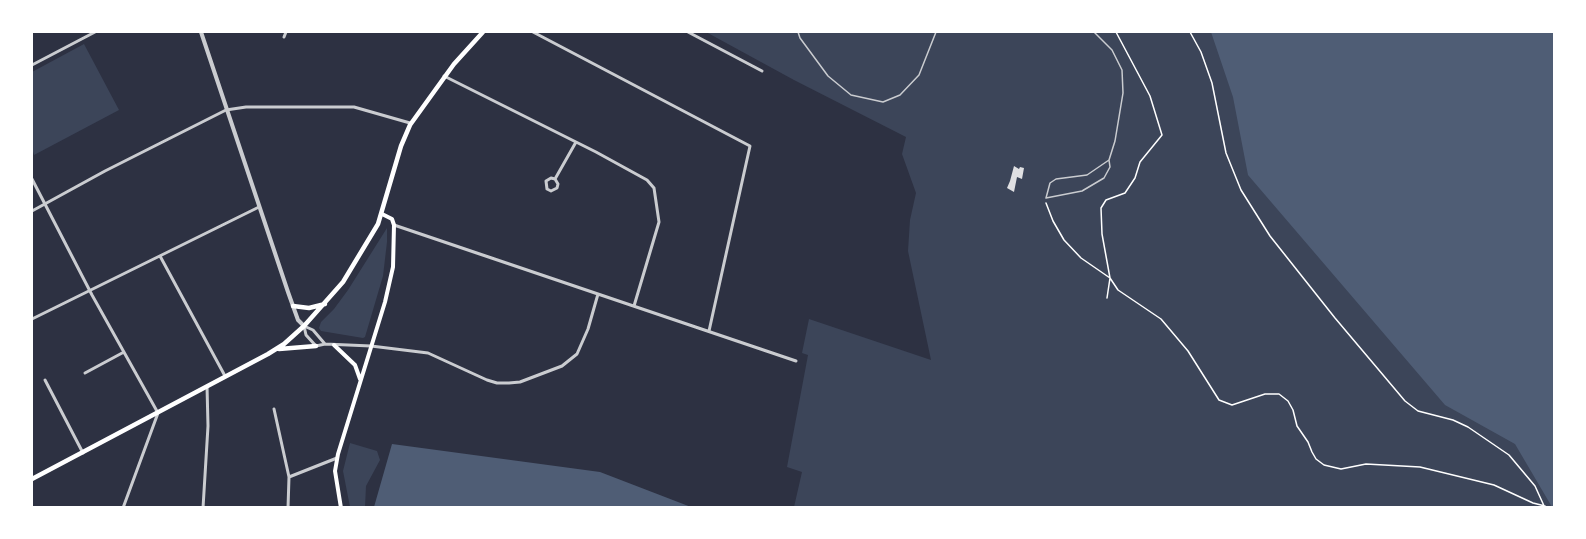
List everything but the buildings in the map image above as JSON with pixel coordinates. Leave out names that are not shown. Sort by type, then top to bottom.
[{"type":"main road","points":[[32,478],[276,349],[304,326],[326,304],[352,269],[382,214],[401,146],[411,123],[444,76],[483,32]]},
{"type":"main road","points":[[341,507],[336,482],[337,458],[393,267],[394,225],[392,219],[382,214]]},
{"type":"main road","points":[[293,306],[309,308],[326,304]]},
{"type":"main road","points":[[334,345],[355,365],[360,381]]},
{"type":"main road","points":[[276,349],[316,346]]},
{"type":"street","points":[[32,65],[94,32]]},
{"type":"street","points":[[201,32],[298,320],[313,330],[325,344]]},
{"type":"street","points":[[284,38],[286,32]]},
{"type":"street","points":[[533,32],[750,146],[709,331]]},
{"type":"street","points":[[688,32],[762,71]]},
{"type":"street","points":[[444,76],[576,142],[647,180],[654,188],[659,222],[643,283],[634,306]]},
{"type":"street","points":[[32,211],[226,110],[246,107],[354,107],[411,123]]},
{"type":"street","points":[[555,179],[576,142]]},
{"type":"street","points":[[549,178],[555,179],[558,187],[549,190],[546,187],[546,181],[549,178]]},
{"type":"street","points":[[32,179],[90,291],[158,413],[123,507]]},
{"type":"street","points":[[32,319],[259,207]]},
{"type":"street","points":[[394,225],[796,361]]},
{"type":"street","points":[[160,256],[225,376]]},
{"type":"street","points":[[304,326],[306,335],[316,346],[325,344],[371,346],[428,353],[497,383],[520,382],[561,366],[577,354],[588,329],[598,294]]},
{"type":"street","points":[[85,373],[124,352]]},
{"type":"street","points":[[45,380],[83,453]]},
{"type":"street","points":[[203,507],[208,426],[207,386]]},
{"type":"street","points":[[274,409],[289,477],[288,507]]},
{"type":"street","points":[[289,477],[337,458]]},
{"type":"lane","points":[[798,32],[828,76],[851,95],[883,102],[900,95],[919,75],[936,32]]},
{"type":"lane","points":[[1094,32],[1112,50],[1122,70],[1121,103],[1115,141],[1108,160],[1087,175],[1056,179],[1050,183],[1046,198],[1082,191],[1096,184],[1107,175],[1110,167],[1108,160]]},
{"type":"path","points":[[864,32],[869,32]]},
{"type":"path","points":[[1107,298],[1110,278],[1102,234],[1101,208],[1106,200],[1125,193],[1135,178],[1140,162],[1162,135],[1150,96],[1116,32]]},
{"type":"path","points":[[1190,32],[1201,52],[1212,83],[1226,153],[1241,190],[1270,236],[1405,401],[1418,411],[1453,420],[1468,427],[1509,455],[1535,486],[1545,507]]},
{"type":"path","points":[[1046,198],[1047,208],[1064,240],[1081,258],[1110,278],[1118,290],[1161,320],[1188,351],[1219,400],[1232,405],[1265,394],[1279,394],[1288,401],[1312,452],[1316,459],[1324,465],[1341,469],[1366,464],[1420,467],[1494,485],[1545,507]]},
{"type":"shaded area","points":[[706,32],[1554,32],[1554,507],[794,507],[802,472],[787,467],[808,355],[802,353],[809,319],[931,360],[908,251],[910,220],[916,193],[902,154],[906,137]]},
{"type":"shaded area","points":[[1211,32],[1554,32],[1554,507],[1515,444],[1445,405],[1248,175],[1233,97]]},
{"type":"shaded area","points":[[84,44],[119,110],[34,155],[32,148],[32,72]]},
{"type":"shaded area","points":[[387,228],[383,276],[365,337],[321,331],[319,328],[321,322],[348,290]]},
{"type":"shaded area","points":[[350,443],[377,451],[380,460],[366,486],[365,507],[350,507],[343,471]]},
{"type":"shaded area","points":[[392,444],[600,472],[691,507],[374,507]]}]
